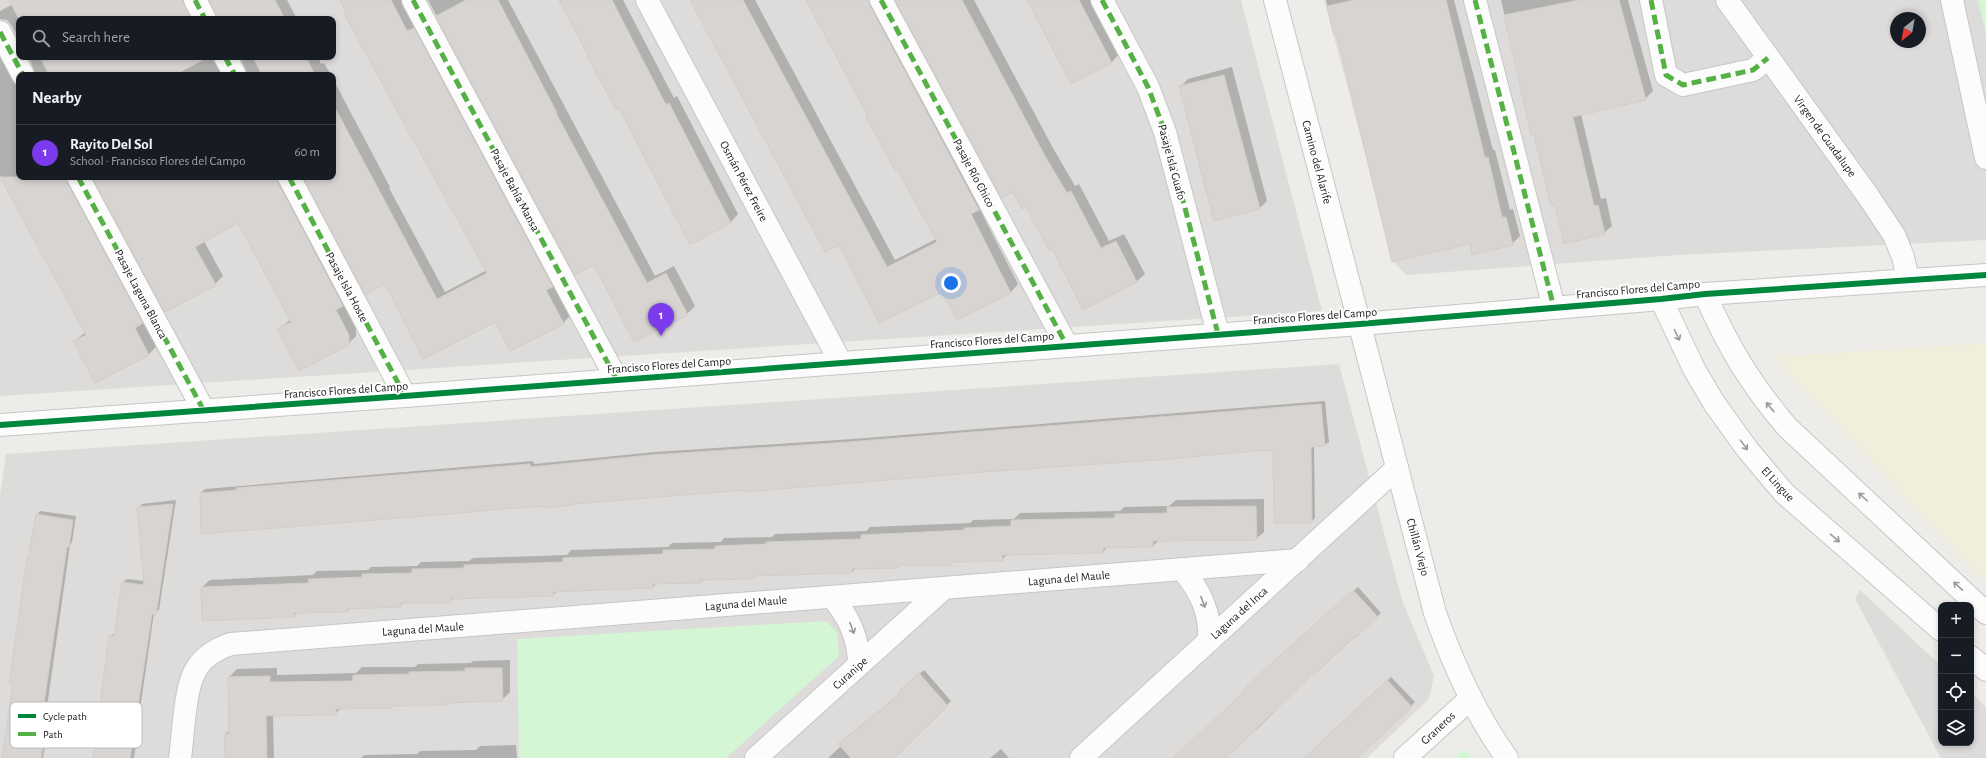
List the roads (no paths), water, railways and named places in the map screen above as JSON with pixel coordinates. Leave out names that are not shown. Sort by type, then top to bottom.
[{"type":"street","points":[[195,0],[203,16]]},
{"type":"street","name":"Pasaje Bahía Mansa","points":[[413,0],[617,380]]},
{"type":"street","name":"Osmán Pérez Freire","points":[[647,0],[842,363]]},
{"type":"street","name":"Pasaje Río Chico","points":[[881,0],[1067,346]]},
{"type":"street","name":"Pasaje Isla Guafo","points":[[1102,0],[1148,87],[1165,132],[1218,334]]},
{"type":"street","name":"Camino del Alarife","points":[[1275,0],[1360,324]]},
{"type":"street","points":[[1475,0],[1554,308]]},
{"type":"street","points":[[1651,0],[1666,75],[1683,85],[1753,70],[1768,58]]},
{"type":"street","name":"Virgen de Guadalupe","points":[[1727,0],[1868,196],[1894,235],[1903,257],[1908,280]]},
{"type":"street","points":[[1952,0],[1986,158]]},
{"type":"street","points":[[0,32],[21,72]]},
{"type":"street","points":[[227,60],[233,72]]},
{"type":"street","name":"Pasaje Laguna Blanca","points":[[80,180],[204,411]]},
{"type":"street","name":"Pasaje Isla Hoste","points":[[291,180],[405,396]]},
{"type":"street","name":"Francisco Flores del Campo","points":[[0,424],[405,396],[1360,324],[1705,294],[1986,275]]},
{"type":"street","points":[[1705,294],[1721,331],[1740,366],[1762,398],[1787,427],[1986,613]]},
{"type":"street","name":"El Lingue","points":[[1661,299],[1694,369],[1714,403],[1747,449],[1784,493],[1938,627]]},
{"type":"street","name":"Chillán Viejo","points":[[1360,324],[1435,613],[1450,655],[1471,698],[1490,733],[1507,758]]},
{"type":"street","name":"Laguna del Inca","points":[[1081,758],[1397,468]]},
{"type":"street","name":"Laguna del Maule","points":[[180,758],[188,689],[192,675],[200,662],[209,654],[231,644],[1298,560]]},
{"type":"street","points":[[1182,569],[1202,597],[1210,627],[1209,641]]},
{"type":"street","name":"Curanipe","points":[[756,758],[944,588]]},
{"type":"street","points":[[832,597],[841,608],[853,631],[859,653],[859,664]]},
{"type":"street","points":[[1974,660],[1986,670]]},
{"type":"street","name":"Graneros","points":[[1405,758],[1471,698]]},
{"type":"place","name":"Rayito Del Sol","points":[[661,336]]}]
